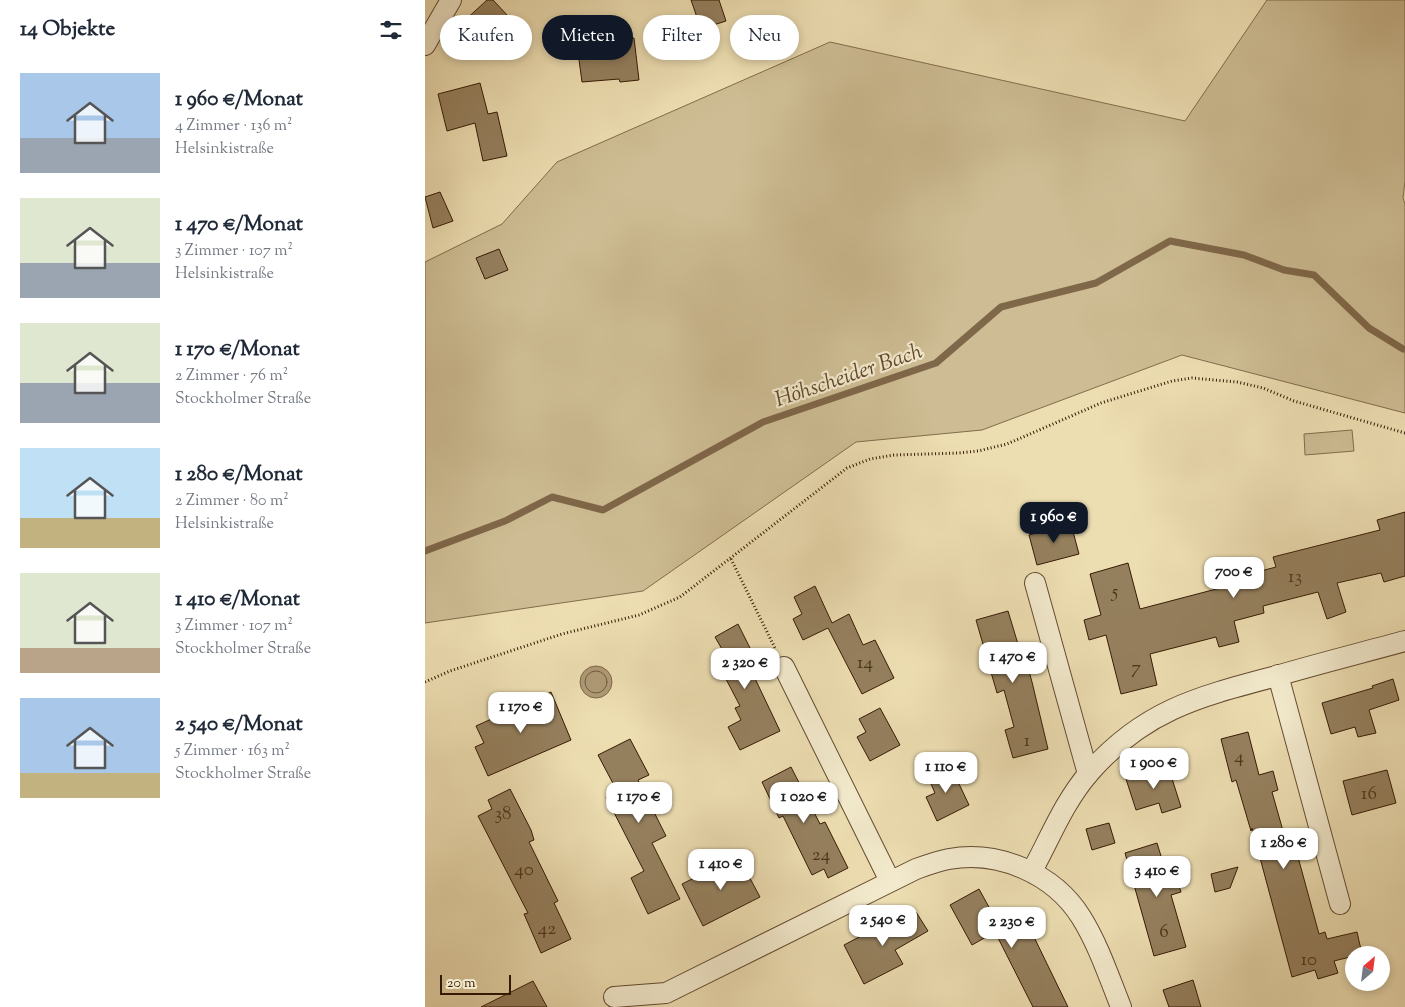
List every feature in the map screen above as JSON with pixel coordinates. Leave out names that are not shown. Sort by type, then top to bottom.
[{"type":"street","points":[[425,45],[451,0]]},
{"type":"street","points":[[1035,583],[1088,774]]},
{"type":"street","points":[[1032,871],[1065,808],[1088,774],[1133,732],[1177,706],[1198,697],[1405,641]]},
{"type":"street","points":[[785,666],[891,881]]},
{"type":"street","points":[[1279,675],[1340,904]]},
{"type":"street","points":[[614,997],[666,993],[916,869],[958,858],[999,862],[1032,871],[1057,890],[1081,916],[1121,1007]]},
{"type":"path","points":[[425,682],[450,671],[563,634],[639,615],[680,597],[847,468],[870,459],[894,455],[969,452],[1007,444],[1101,403],[1172,380],[1199,379],[1237,382],[1405,434]]},
{"type":"path","points":[[731,559],[785,666]]},
{"type":"shaded area","points":[[1267,0],[1405,0],[1405,181],[1403,198],[1405,204],[1405,413],[1182,355],[982,430],[856,442],[643,591],[425,623],[425,262],[502,224],[557,162],[789,60],[799,60],[799,56],[830,42],[1185,121]]},
{"type":"shaded area","points":[[1352,430],[1354,451],[1305,455],[1304,434]]},
{"type":"water","points":[[596,666],[607,671],[612,682],[607,693],[596,698],[585,693],[580,682],[585,671]]},
{"type":"building","points":[[487,0],[493,0],[507,15],[471,15]]},
{"type":"building","points":[[691,0],[719,0],[726,21],[720,23],[720,15],[696,15]]},
{"type":"building","points":[[633,38],[639,80],[620,82],[619,79],[582,82],[579,60],[633,60]]},
{"type":"building","points":[[480,83],[488,114],[497,112],[507,156],[483,161],[475,123],[447,131],[438,94]]},
{"type":"building","points":[[440,192],[453,221],[433,228],[425,197]]},
{"type":"building","points":[[499,249],[508,270],[485,279],[476,258]]},
{"type":"building","points":[[1405,512],[1405,576],[1384,582],[1381,573],[1337,583],[1346,612],[1327,619],[1318,592],[1263,606],[1264,613],[1234,621],[1239,642],[1219,647],[1216,637],[1150,654],[1157,685],[1121,694],[1106,635],[1089,640],[1084,620],[1101,615],[1090,574],[1128,563],[1140,609],[1224,587],[1223,581],[1276,567],[1273,557],[1380,530],[1377,520]]},
{"type":"building","points":[[1071,524],[1079,554],[1037,565],[1029,535]]},
{"type":"building","points":[[815,586],[832,623],[849,614],[863,645],[875,640],[894,678],[862,694],[828,628],[803,640],[793,619],[802,614],[794,597]]},
{"type":"building","points":[[1008,611],[1024,664],[1027,664],[1048,749],[1013,758],[1005,730],[1014,727],[1004,690],[997,693],[976,620]]},
{"type":"building","points":[[738,624],[758,664],[750,668],[780,731],[740,750],[728,727],[741,720],[735,708],[740,706],[714,656],[723,651],[715,637]]},
{"type":"building","points":[[1393,679],[1399,700],[1369,710],[1376,733],[1358,737],[1355,727],[1331,734],[1322,703],[1373,688],[1372,686]]},
{"type":"building","points":[[551,692],[571,740],[488,776],[475,747],[484,743],[476,726]]},
{"type":"building","points":[[880,708],[900,745],[870,761],[857,737],[866,732],[859,719]]},
{"type":"building","points":[[1248,732],[1259,775],[1273,771],[1278,790],[1272,792],[1291,859],[1298,857],[1319,934],[1325,932],[1327,939],[1357,932],[1360,946],[1345,946],[1345,958],[1334,961],[1338,973],[1318,979],[1315,970],[1292,977],[1252,828],[1251,831],[1236,780],[1232,782],[1221,739]]},
{"type":"building","points":[[630,739],[649,775],[638,780],[666,836],[652,843],[680,899],[648,914],[631,878],[644,871],[606,797],[617,791],[598,755]]},
{"type":"building","points":[[1168,766],[1181,807],[1162,813],[1159,803],[1136,810],[1126,779]]},
{"type":"building","points":[[791,767],[820,824],[825,822],[848,868],[828,878],[824,869],[812,875],[783,816],[779,818],[762,782]]},
{"type":"building","points":[[951,767],[969,805],[937,821],[926,797],[935,793],[928,777]]},
{"type":"building","points":[[1387,770],[1396,803],[1352,815],[1343,781]]},
{"type":"building","points":[[510,789],[531,830],[534,840],[529,842],[558,901],[554,903],[571,939],[541,953],[524,914],[528,913],[478,816],[492,809],[488,800]]},
{"type":"building","points":[[1109,823],[1115,843],[1092,850],[1086,829]]},
{"type":"building","points":[[1157,843],[1165,869],[1173,867],[1181,892],[1171,895],[1186,947],[1154,956],[1125,853]]},
{"type":"building","points":[[738,856],[760,897],[703,926],[682,884]]},
{"type":"building","points":[[1238,867],[1230,888],[1215,892],[1211,874]]},
{"type":"building","points":[[979,889],[1001,929],[1028,915],[1037,932],[1033,935],[1068,1007],[1033,1007],[995,932],[972,945],[950,905]]},
{"type":"building","points":[[916,912],[928,931],[895,950],[903,964],[864,984],[844,945],[882,925],[885,930]]},
{"type":"building","points":[[1193,980],[1201,1007],[1169,1007],[1163,990]]},
{"type":"building","points":[[533,981],[547,1007],[481,1007]]},
{"type":"waterway","name":"Höhscheider Bach","points":[[425,551],[505,521],[552,497],[603,510],[763,422],[936,363],[1001,307],[1096,283],[1170,241],[1244,255],[1284,270],[1314,275],[1369,328],[1403,349]]}]
